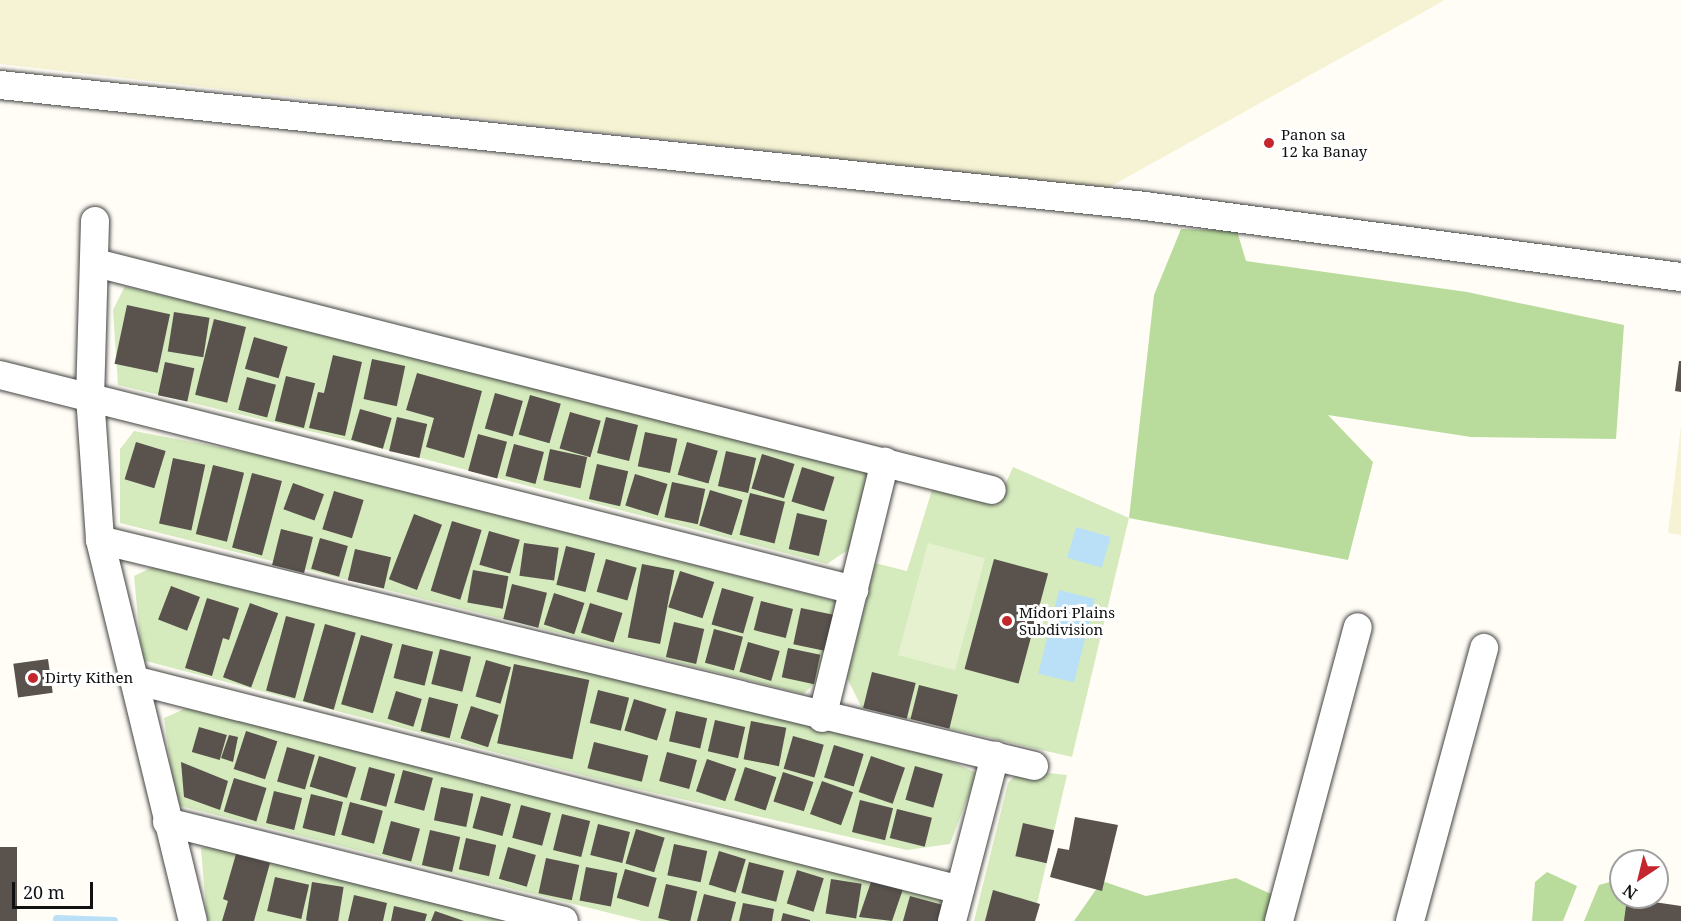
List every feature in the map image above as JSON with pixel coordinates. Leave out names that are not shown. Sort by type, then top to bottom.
[{"type":"street","points":[[0,85],[1122,203],[1681,277]]},
{"type":"street","points":[[95,221],[96,263],[90,396],[100,540],[193,921]]},
{"type":"street","points":[[96,263],[992,490]]},
{"type":"street","points":[[8,380],[90,396],[855,590]]},
{"type":"street","points":[[822,718],[885,462]]},
{"type":"street","points":[[100,540],[822,718],[1034,766]]},
{"type":"street","points":[[1279,921],[1358,627]]},
{"type":"street","points":[[1410,921],[1484,648]]},
{"type":"street","points":[[134,680],[960,890]]},
{"type":"street","points":[[952,921],[995,756]]},
{"type":"street","points":[[167,822],[564,921]]},
{"type":"shaded area","points":[[0,0],[1445,0],[1106,189],[0,64]]},
{"type":"shaded area","points":[[1681,426],[1681,535],[1668,533]]},
{"type":"green space","points":[[1181,229],[1237,231],[1246,261],[1467,292],[1624,325],[1616,439],[1471,437],[1328,415],[1373,462],[1348,560],[1129,518],[1154,295]]},
{"type":"green space","points":[[125,286],[822,454],[870,471],[849,549],[827,564],[409,455],[118,385],[113,310]]},
{"type":"green space","points":[[134,431],[266,456],[840,602],[824,675],[803,694],[120,523],[120,449]]},
{"type":"green space","points":[[1013,467],[1129,518],[1072,757],[862,708],[847,678],[875,563],[907,571],[932,490],[996,505]]},
{"type":"green space","points":[[928,543],[985,558],[955,670],[898,655]]},
{"type":"green space","points":[[155,566],[915,746],[977,773],[950,844],[907,850],[628,787],[142,660],[134,576]]},
{"type":"green space","points":[[189,707],[951,898],[945,921],[642,921],[176,805],[164,718]]},
{"type":"green space","points":[[1020,770],[1067,775],[1033,921],[974,921],[1008,783]]},
{"type":"green space","points":[[226,843],[535,921],[207,921],[201,848]]},
{"type":"green space","points":[[1547,872],[1577,886],[1563,921],[1532,921],[1535,882]]},
{"type":"green space","points":[[1236,878],[1293,904],[1284,921],[1074,921],[1102,881],[1146,896]]},
{"type":"green space","points":[[1609,882],[1609,909],[1631,909],[1631,921],[1584,921],[1599,885]]},
{"type":"water","points":[[1076,527],[1111,537],[1102,568],[1067,558]]},
{"type":"water","points":[[1059,590],[1095,599],[1074,682],[1038,673]]},
{"type":"building","points":[[127,305],[170,314],[158,373],[115,364]]},
{"type":"building","points":[[174,312],[210,318],[203,357],[168,352]]},
{"type":"building","points":[[214,319],[246,327],[227,403],[195,395]]},
{"type":"building","points":[[254,337],[288,347],[279,378],[245,369]]},
{"type":"building","points":[[333,355],[362,362],[345,436],[309,428],[318,392],[324,393]]},
{"type":"building","points":[[372,359],[405,366],[397,406],[363,399]]},
{"type":"building","points":[[1679,361],[1681,361],[1681,392],[1675,391]]},
{"type":"building","points":[[165,362],[194,368],[187,401],[158,395]]},
{"type":"building","points":[[417,373],[482,391],[464,458],[426,447],[434,418],[406,410]]},
{"type":"building","points":[[286,376],[315,383],[304,428],[275,421]]},
{"type":"building","points":[[247,377],[276,385],[267,418],[238,410]]},
{"type":"building","points":[[495,393],[523,401],[513,437],[485,429]]},
{"type":"building","points":[[530,395],[561,404],[549,443],[519,434]]},
{"type":"building","points":[[360,409],[392,418],[383,449],[351,440]]},
{"type":"building","points":[[570,412],[601,421],[590,457],[560,449]]},
{"type":"building","points":[[397,417],[427,424],[419,458],[389,451]]},
{"type":"building","points":[[606,417],[638,425],[629,461],[597,453]]},
{"type":"building","points":[[645,432],[677,439],[670,473],[638,466]]},
{"type":"building","points":[[478,434],[507,442],[497,478],[468,471]]},
{"type":"building","points":[[136,442],[166,451],[154,488],[125,479]]},
{"type":"building","points":[[687,442],[718,451],[708,484],[678,475]]},
{"type":"building","points":[[514,444],[544,452],[535,484],[505,476]]},
{"type":"building","points":[[550,449],[587,457],[581,488],[543,480]]},
{"type":"building","points":[[726,451],[756,458],[748,493],[718,486]]},
{"type":"building","points":[[762,454],[795,464],[784,498],[751,488]]},
{"type":"building","points":[[173,458],[205,465],[191,530],[159,524]]},
{"type":"building","points":[[597,464],[628,471],[620,506],[589,499]]},
{"type":"building","points":[[213,465],[244,473],[227,542],[196,534]]},
{"type":"building","points":[[802,467],[835,477],[824,511],[791,501]]},
{"type":"building","points":[[252,473],[282,481],[262,555],[232,547]]},
{"type":"building","points":[[635,474],[668,484],[658,515],[625,506]]},
{"type":"building","points":[[672,482],[705,489],[698,524],[665,517]]},
{"type":"building","points":[[293,483],[324,494],[314,521],[283,509]]},
{"type":"building","points":[[710,490],[743,500],[732,535],[699,525]]},
{"type":"building","points":[[334,491],[364,500],[352,538],[322,529]]},
{"type":"building","points":[[750,493],[785,502],[775,543],[740,535]]},
{"type":"building","points":[[797,513],[827,520],[819,556],[789,549]]},
{"type":"building","points":[[414,514],[442,525],[417,590],[389,579]]},
{"type":"building","points":[[452,521],[482,530],[460,600],[431,591]]},
{"type":"building","points":[[281,529],[313,537],[304,573],[272,565]]},
{"type":"building","points":[[489,531],[520,540],[510,573],[479,565]]},
{"type":"building","points":[[320,538],[348,546],[339,577],[311,569]]},
{"type":"building","points":[[524,543],[559,548],[554,581],[519,576]]},
{"type":"building","points":[[566,546],[595,553],[585,592],[556,585]]},
{"type":"building","points":[[355,549],[391,557],[384,589],[348,580]]},
{"type":"building","points":[[606,559],[637,568],[627,601],[597,592]]},
{"type":"building","name":"Midori Plains Subdivision","points":[[994,559],[1048,573],[1019,684],[964,669]]},
{"type":"building","points":[[642,564],[674,570],[660,644],[628,638]]},
{"type":"building","points":[[473,570],[508,576],[503,609],[467,602]]},
{"type":"building","points":[[680,571],[714,582],[702,618],[668,607]]},
{"type":"building","points":[[512,584],[547,593],[538,628],[503,619]]},
{"type":"building","points":[[171,586],[200,597],[187,631],[158,620]]},
{"type":"building","points":[[722,588],[754,597],[743,634],[712,625]]},
{"type":"building","points":[[554,593],[584,603],[574,634],[544,624]]},
{"type":"building","points":[[207,598],[239,608],[229,640],[223,638],[212,676],[185,668]]},
{"type":"building","points":[[761,601],[793,609],[786,638],[754,630]]},
{"type":"building","points":[[250,603],[278,613],[251,687],[223,677]]},
{"type":"building","points":[[590,603],[623,613],[613,643],[581,633]]},
{"type":"building","points":[[801,608],[833,615],[826,651],[793,644]]},
{"type":"building","points":[[286,616],[315,624],[295,698],[266,690]]},
{"type":"building","points":[[674,622],[704,629],[696,664],[666,657]]},
{"type":"building","points":[[325,624],[356,633],[334,710],[303,701]]},
{"type":"building","points":[[714,629],[743,637],[734,671],[705,663]]},
{"type":"building","points":[[361,635],[393,644],[373,713],[341,704]]},
{"type":"building","points":[[748,642],[780,651],[771,681],[739,672]]},
{"type":"building","points":[[402,644],[433,652],[425,686],[394,678]]},
{"type":"building","points":[[788,648],[820,655],[814,684],[782,677]]},
{"type":"building","points":[[440,649],[471,657],[462,692],[431,684]]},
{"type":"building","name":"Dirty Kithen","points":[[48,659],[53,693],[18,698],[13,664]]},
{"type":"building","points":[[486,660],[511,667],[501,704],[476,697]]},
{"type":"building","points":[[514,664],[589,680],[572,759],[497,743]]},
{"type":"building","points":[[872,672],[916,683],[907,719],[863,708]]},
{"type":"building","points":[[919,685],[958,695],[949,729],[911,719]]},
{"type":"building","points":[[598,690],[629,698],[621,731],[590,723]]},
{"type":"building","points":[[396,691],[422,699],[413,727],[388,719]]},
{"type":"building","points":[[429,697],[458,704],[450,738],[421,731]]},
{"type":"building","points":[[634,699],[667,709],[657,740],[624,731]]},
{"type":"building","points":[[471,706],[499,715],[488,747],[460,738]]},
{"type":"building","points":[[676,711],[707,718],[700,748],[669,741]]},
{"type":"building","points":[[715,720],[745,727],[738,758],[708,751]]},
{"type":"building","points":[[751,721],[786,728],[779,766],[744,759]]},
{"type":"building","points":[[199,727],[227,735],[220,760],[192,752]]},
{"type":"building","points":[[246,731],[277,741],[265,779],[234,769]]},
{"type":"building","points":[[229,735],[238,737],[233,762],[221,758]]},
{"type":"building","points":[[793,736],[824,745],[814,778],[784,769]]},
{"type":"building","points":[[594,742],[648,756],[642,782],[587,768]]},
{"type":"building","points":[[834,745],[864,754],[854,787],[824,778]]},
{"type":"building","points":[[287,747],[315,755],[305,790],[277,782]]},
{"type":"building","points":[[667,752],[697,760],[689,789],[659,781]]},
{"type":"building","points":[[319,756],[356,767],[347,798],[310,787]]},
{"type":"building","points":[[871,756],[905,768],[893,804],[859,792]]},
{"type":"building","points":[[707,759],[736,769],[725,801],[696,791]]},
{"type":"building","points":[[181,762],[228,781],[220,810],[184,797]]},
{"type":"building","points":[[915,766],[943,774],[933,808],[905,800]]},
{"type":"building","points":[[369,767],[395,774],[386,807],[360,800]]},
{"type":"building","points":[[745,767],[776,777],[766,810],[734,800]]},
{"type":"building","points":[[403,770],[433,778],[424,811],[394,803]]},
{"type":"building","points":[[783,772],[813,782],[804,811],[773,801]]},
{"type":"building","points":[[234,778],[267,788],[256,821],[224,811]]},
{"type":"building","points":[[822,781],[853,792],[841,825],[810,814]]},
{"type":"building","points":[[441,787],[473,794],[466,827],[434,820]]},
{"type":"building","points":[[274,791],[302,798],[294,830],[266,823]]},
{"type":"building","points":[[311,794],[343,802],[335,836],[303,828]]},
{"type":"building","points":[[481,796],[511,804],[502,836],[472,828]]},
{"type":"building","points":[[860,800],[893,808],[885,840],[852,832]]},
{"type":"building","points":[[350,802],[383,811],[374,844],[341,835]]},
{"type":"building","points":[[521,805],[551,813],[542,846],[512,838]]},
{"type":"building","points":[[897,809],[932,818],[925,847],[890,838]]},
{"type":"building","points":[[562,814],[590,821],[581,857],[553,850]]},
{"type":"building","points":[[1075,817],[1118,825],[1102,891],[1050,877],[1058,848],[1069,850]]},
{"type":"building","points":[[391,821],[420,829],[411,862],[382,854]]},
{"type":"building","points":[[1023,823],[1054,830],[1047,863],[1015,856]]},
{"type":"building","points":[[598,824],[630,832],[622,863],[590,855]]},
{"type":"building","points":[[636,829],[665,838],[654,872],[625,863]]},
{"type":"building","points":[[430,830],[460,837],[452,872],[422,865]]},
{"type":"building","points":[[466,838],[496,845],[489,876],[459,869]]},
{"type":"building","points":[[674,844],[707,851],[701,882],[667,875]]},
{"type":"building","points":[[0,847],[17,847],[17,921],[0,921]]},
{"type":"building","points":[[508,847],[536,855],[527,887],[499,879]]},
{"type":"building","points":[[719,851],[746,859],[736,893],[709,884]]},
{"type":"building","points":[[236,854],[270,863],[254,921],[222,921],[228,901],[223,899]]},
{"type":"building","points":[[546,858],[579,865],[572,900],[539,893]]},
{"type":"building","points":[[749,862],[784,871],[776,902],[741,893]]},
{"type":"building","points":[[586,867],[617,873],[611,906],[580,900]]},
{"type":"building","points":[[625,869],[657,878],[648,907],[617,898]]},
{"type":"building","points":[[797,870],[824,878],[814,912],[787,903]]},
{"type":"building","points":[[275,877],[309,885],[301,919],[267,911]]},
{"type":"building","points":[[831,879],[862,884],[856,918],[826,914]]},
{"type":"building","points":[[872,879],[903,889],[892,921],[859,917]]},
{"type":"building","points":[[312,882],[344,887],[338,921],[306,921]]},
{"type":"building","points":[[666,884],[697,891],[690,921],[658,918]]},
{"type":"building","points":[[993,890],[1040,904],[1035,921],[985,921]]},
{"type":"building","points":[[704,894],[736,902],[731,921],[697,921]]},
{"type":"building","points":[[354,895],[387,903],[383,921],[348,921]]},
{"type":"building","points":[[910,896],[943,905],[938,921],[903,921]]},
{"type":"building","points":[[743,903],[774,909],[772,921],[739,921]]},
{"type":"building","points":[[1669,904],[1681,906],[1681,921],[1624,921],[1626,909],[1669,909]]},
{"type":"building","points":[[394,906],[427,914],[425,921],[391,921]]},
{"type":"building","points":[[435,911],[464,921],[431,921]]},
{"type":"building","points":[[783,913],[810,920],[810,921],[781,921]]},
{"type":"waterway","points":[[57,919],[114,921]]},
{"type":"place","name":"Panon sa 12 ka Banay","points":[[1269,143]]},
{"type":"place","name":"Midori Plains Subdivision","points":[[1007,621]]},
{"type":"place","name":"Dirty Kithen","points":[[33,678]]}]
